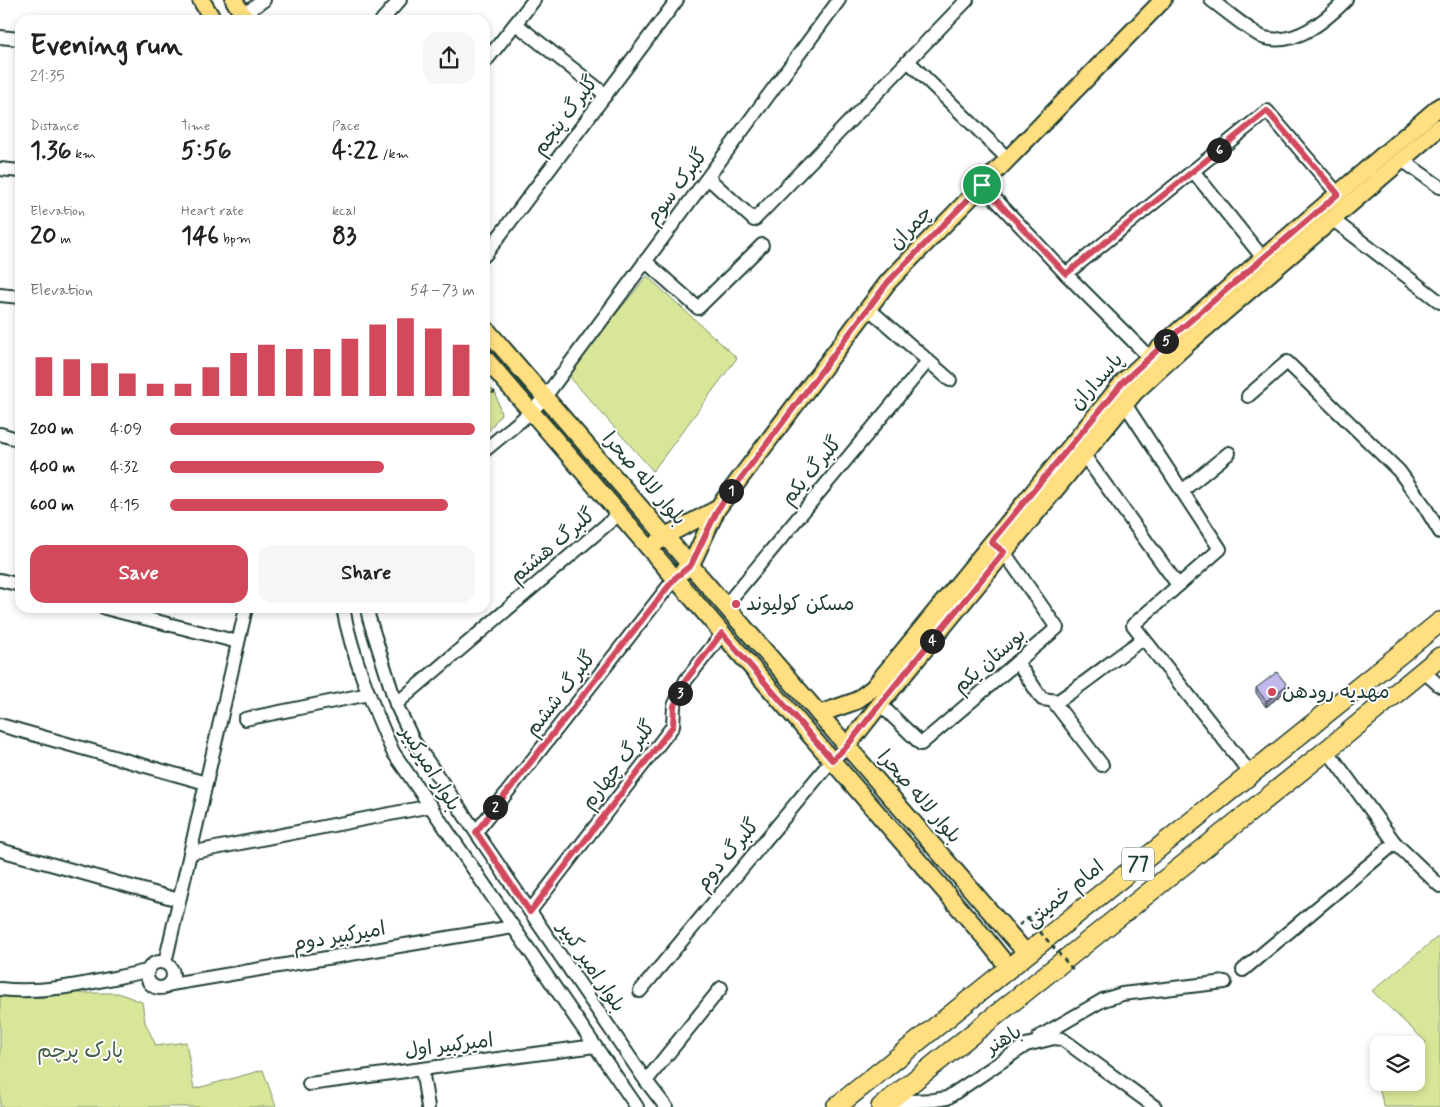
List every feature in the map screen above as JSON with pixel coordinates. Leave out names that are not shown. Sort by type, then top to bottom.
[{"type":"highway","name":"امام خمینی","points":[[836,1107],[1440,622]]},
{"type":"highway","name":"77","points":[[884,1105],[1327,750],[1440,657]]},
{"type":"highway","points":[[1188,824],[1206,846]]},
{"type":"main road","points":[[234,0],[242,15]]},
{"type":"main road","name":"چمران","points":[[675,578],[691,565],[718,509],[888,282],[1163,0]]},
{"type":"main road","points":[[204,1],[211,15]]},
{"type":"main road","name":"پاسداران","points":[[818,714],[856,701],[873,688],[1083,454],[1136,392],[1180,350],[1332,219],[1440,106]]},
{"type":"main road","name":"پاسداران","points":[[847,746],[1124,381],[1149,356],[1338,194],[1396,154],[1440,127]]},
{"type":"main road","name":"بلوار لاله صحرا","points":[[490,334],[818,714],[1009,926],[1027,954]]},
{"type":"main road","name":"بلوار لاله صحرا","points":[[490,364],[1009,968]]},
{"type":"main road","name":"چمران","points":[[651,549],[665,536],[718,509]]},
{"type":"main road","points":[[985,938],[1009,926]]},
{"type":"street","points":[[247,15],[264,0]]},
{"type":"street","points":[[386,15],[400,0]]},
{"type":"street","points":[[490,56],[534,0]]},
{"type":"street","name":"گلبرگ پنجم","points":[[490,248],[678,0]]},
{"type":"street","name":"گلبرک سوم","points":[[490,446],[531,412],[544,397],[839,0]]},
{"type":"street","points":[[708,178],[754,220],[967,0]]},
{"type":"street","points":[[1211,0],[1264,38],[1285,39],[1308,31],[1332,14],[1346,0]]},
{"type":"street","points":[[516,24],[606,95]]},
{"type":"street","points":[[0,37],[15,38]]},
{"type":"street","points":[[908,61],[1008,159]]},
{"type":"street","points":[[1066,274],[1267,111],[1338,194]]},
{"type":"street","points":[[1396,154],[1440,187]]},
{"type":"street","points":[[0,169],[15,170]]},
{"type":"street","points":[[1193,171],[1263,258]]},
{"type":"street","points":[[982,185],[1066,274],[1149,356]]},
{"type":"street","points":[[1332,219],[1440,302]]},
{"type":"street","points":[[645,261],[698,308],[762,245]]},
{"type":"street","points":[[0,295],[15,296]]},
{"type":"street","points":[[868,308],[950,380]]},
{"type":"street","name":"گلبرگ یکم","points":[[725,606],[928,361]]},
{"type":"street","points":[[1248,396],[1287,362],[1399,470],[1440,532]]},
{"type":"street","points":[[1125,404],[1220,549],[1132,626],[1250,774]]},
{"type":"street","points":[[0,434],[15,438]]},
{"type":"street","points":[[1083,454],[1178,585]]},
{"type":"street","points":[[1182,491],[1229,454]]},
{"type":"street","name":"گلبرگ هشتم","points":[[396,704],[619,514]]},
{"type":"street","name":"بوستان یکم","points":[[880,704],[921,744],[1057,628],[998,547]]},
{"type":"street","name":"گلبرگ ششم","points":[[476,832],[675,578]]},
{"type":"street","points":[[0,580],[15,584]]},
{"type":"street","points":[[125,613],[238,642]]},
{"type":"street","points":[[165,963],[245,613]]},
{"type":"street","name":"بلوار امیرکبیر","points":[[345,613],[346,624],[375,712],[393,752],[637,1107]]},
{"type":"street","name":"بلوار امیر کبیر","points":[[369,613],[396,704],[413,740],[646,1081],[666,1107]]},
{"type":"street","name":"گلبرگ چهارم","points":[[530,912],[673,726],[674,706],[686,680],[722,633]]},
{"type":"street","points":[[1017,662],[1042,699],[1058,702],[1143,638]]},
{"type":"street","points":[[1423,671],[1440,686]]},
{"type":"street","points":[[245,719],[369,694]]},
{"type":"street","points":[[1053,701],[1102,765]]},
{"type":"street","points":[[0,725],[206,783]]},
{"type":"street","points":[[393,752],[413,740]]},
{"type":"street","name":"گلبرگ دوم","points":[[640,991],[832,760],[847,746]]},
{"type":"street","points":[[1327,750],[1395,843],[1440,886]]},
{"type":"street","points":[[190,853],[430,806]]},
{"type":"street","points":[[1243,970],[1395,843]]},
{"type":"street","points":[[0,850],[179,900]]},
{"type":"street","name":"امیرکبیر دوم","points":[[170,984],[513,927]]},
{"type":"street","points":[[0,989],[17,991],[44,990],[148,971],[157,962],[165,963],[174,972],[173,980],[163,988],[154,987],[148,980],[148,971]]},
{"type":"street","points":[[1026,1045],[1103,1000],[1112,997],[1122,994],[1225,982]]},
{"type":"street","points":[[646,1081],[721,988]]},
{"type":"street","name":"باهنر","points":[[884,1105],[947,1098],[1026,1045],[1048,1039],[1062,1039],[1155,1107]]},
{"type":"street","name":"امیرکبیر اول","points":[[309,1084],[595,1046]]},
{"type":"street","points":[[422,1069],[428,1107]]},
{"type":"street","points":[[917,1078],[918,1095],[934,1100]]},
{"type":"path","points":[[1009,926],[1028,918],[1037,910]]},
{"type":"path","points":[[1028,918],[1075,972]]},
{"type":"green space","points":[[647,276],[737,358],[653,471],[567,374]]},
{"type":"green space","points":[[490,387],[496,394],[501,414],[490,429]]},
{"type":"green space","points":[[1440,935],[1440,1107],[1384,1107],[1380,1091],[1425,1091],[1426,1042],[1425,1036],[1420,1036],[1372,991]]},
{"type":"green space","name":"پارک پرچم","points":[[0,993],[118,993],[142,1002],[145,1022],[156,1046],[186,1042],[194,1089],[263,1070],[276,1107],[0,1107]]},
{"type":"building","name":"مهدیه رودهن","points":[[1277,672],[1287,685],[1266,701],[1256,688]]},
{"type":"place","name":"مسکن کولیوند","points":[[736,604]]},
{"type":"place","name":"مهدیه رودهن","points":[[1272,692]]},
{"type":"route","points":[[1267,111],[1338,194],[1149,356],[1124,381],[991,542],[1004,552],[847,746],[832,760],[722,633],[686,680],[674,706],[673,726],[530,912],[476,832],[675,578],[691,565],[718,509],[888,282],[982,185],[1066,274],[1267,111]]}]
